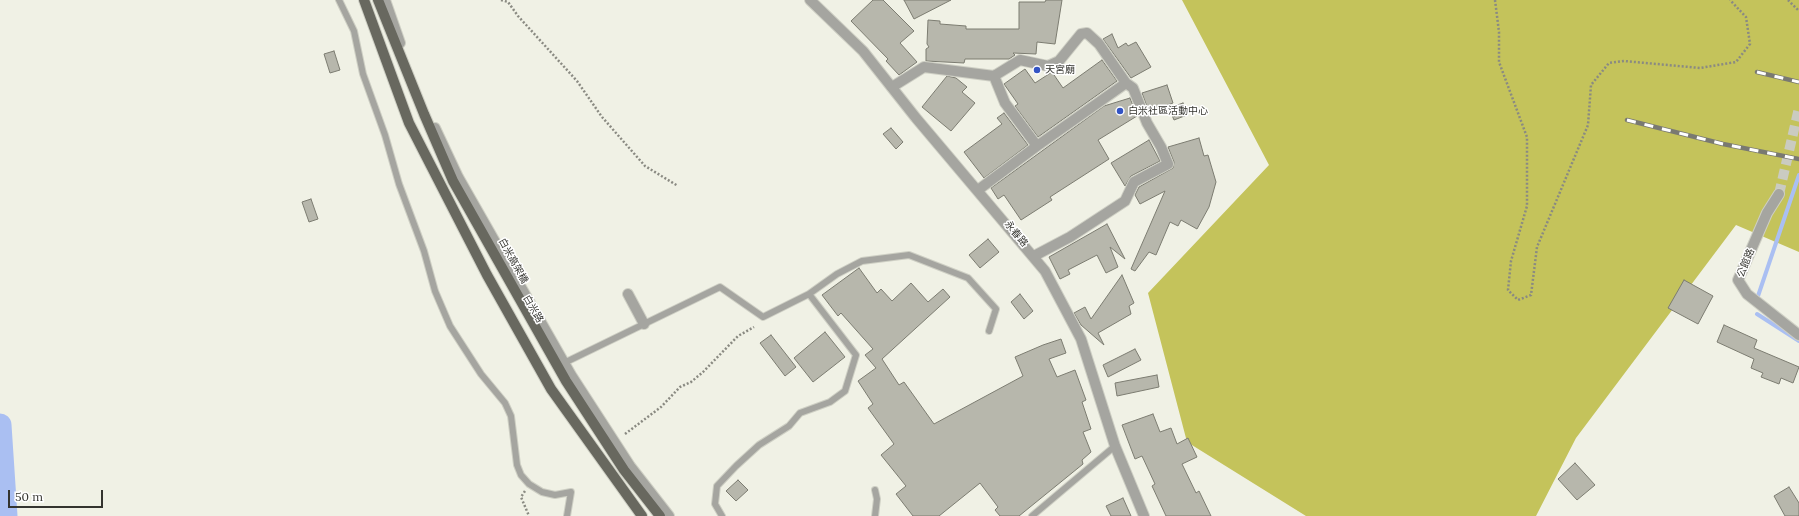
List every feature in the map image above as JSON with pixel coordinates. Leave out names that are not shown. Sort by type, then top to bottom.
[{"type":"main road","points":[[364,0],[409,122],[487,275],[551,389],[642,516]]},
{"type":"main road","name":"白米高架橋","points":[[378,0],[415,93],[453,180],[566,381],[624,470],[660,516]]},
{"type":"street","name":"白米路","points":[[385,0],[401,46],[429,115],[458,177],[564,363],[630,466],[669,516]]},
{"type":"street","name":"永春路","points":[[810,0],[863,51],[1045,271],[1081,339],[1115,446],[1144,516]]},
{"type":"street","points":[[892,87],[924,68],[994,76],[1020,60],[1048,66],[1059,61],[1076,38],[1087,32],[1099,44],[1126,83],[1133,88],[1147,123],[1161,147],[1168,164],[1134,182],[1125,200],[1070,237],[1034,256]]},
{"type":"street","points":[[994,76],[1005,103],[1037,146]]},
{"type":"street","points":[[978,190],[1126,83]]},
{"type":"street","name":"公館路","points":[[1779,194],[1767,213],[1738,280],[1747,294],[1799,335]]},
{"type":"street","points":[[628,294],[644,324]]},
{"type":"lane","points":[[339,0],[354,31],[363,74],[385,135],[399,184],[424,251],[435,291],[450,326],[485,379],[505,403],[511,416],[517,465],[521,475],[529,484],[542,492],[555,495],[571,492],[566,516]]},
{"type":"lane","points":[[564,363],[720,287],[763,317],[809,294],[837,274],[862,261],[909,256],[968,278],[996,309],[989,331]]},
{"type":"lane","points":[[722,516],[715,504],[717,486],[736,466],[759,445],[789,426],[800,413],[830,402],[845,391],[856,355],[809,294]]},
{"type":"lane","points":[[1032,516],[1115,446]]},
{"type":"lane","points":[[875,490],[877,499],[875,516]]},
{"type":"path","points":[[501,0],[508,2],[518,16],[577,81],[602,117],[645,166],[678,186]]},
{"type":"path","points":[[1495,0],[1499,32],[1499,62],[1527,137],[1527,206],[1511,261],[1508,290],[1518,300],[1531,295],[1537,247],[1588,125],[1591,86],[1609,63],[1624,61],[1700,68],[1736,62],[1750,44],[1746,17],[1730,0]]},
{"type":"path","points":[[1788,0],[1799,11]]},
{"type":"path","points":[[625,434],[666,402],[680,387],[691,382],[703,372],[738,336],[754,327]]},
{"type":"path","points":[[529,484],[521,496],[529,516]]},
{"type":"shaded area","points":[[1182,0],[1799,0],[1799,252],[1736,225],[1576,438],[1536,516],[1306,516],[1187,442],[1148,293],[1269,165]]},
{"type":"building","points":[[873,0],[883,0],[914,31],[900,43],[917,62],[899,75],[886,61],[888,59],[851,21]]},
{"type":"building","points":[[904,0],[951,0],[914,19]]},
{"type":"building","points":[[1046,0],[1062,0],[1055,44],[1037,42],[1036,54],[1013,53],[1015,55],[1009,59],[965,59],[964,63],[926,61],[926,49],[929,47],[927,44],[928,20],[940,21],[940,24],[966,26],[966,29],[1019,29],[1019,2],[1045,2]]},
{"type":"building","points":[[1112,34],[1118,48],[1126,43],[1128,46],[1136,42],[1151,67],[1131,78],[1103,39]]},
{"type":"building","points":[[334,51],[340,70],[330,73],[324,54]]},
{"type":"building","points":[[1102,60],[1117,81],[1038,137],[1015,106],[1018,104],[1004,84],[1025,69],[1035,83],[1052,72],[1063,88]]},
{"type":"building","points":[[947,76],[956,78],[967,87],[962,92],[975,103],[951,131],[922,107]]},
{"type":"building","points":[[1167,85],[1173,103],[1149,112],[1142,93]]},
{"type":"building","points":[[1130,98],[1137,116],[1098,140],[1109,159],[1050,197],[1052,200],[1021,220],[1004,195],[998,199],[991,188],[1104,106]]},
{"type":"building","points":[[1183,103],[1187,115],[1174,120],[1169,108]]},
{"type":"building","points":[[1004,113],[1028,145],[984,178],[964,152],[1002,124],[997,118]]},
{"type":"building","points":[[891,128],[903,142],[896,149],[883,134]]},
{"type":"building","points":[[1199,138],[1204,156],[1208,155],[1216,182],[1209,207],[1197,229],[1181,220],[1178,226],[1170,222],[1156,255],[1149,252],[1135,271],[1131,269],[1165,191],[1140,204],[1135,195],[1139,187],[1173,168],[1174,162],[1168,147]]},
{"type":"building","points":[[1149,140],[1160,161],[1131,176],[1125,186],[1111,163]]},
{"type":"building","points":[[311,199],[318,219],[309,222],[302,202]]},
{"type":"building","points":[[1107,224],[1125,259],[1110,247],[1118,267],[1106,273],[1097,255],[1068,270],[1070,274],[1060,279],[1049,257]]},
{"type":"building","points":[[988,239],[999,252],[980,268],[969,255]]},
{"type":"building","points":[[859,268],[877,293],[881,289],[892,301],[911,283],[928,302],[943,289],[950,297],[882,359],[899,385],[904,382],[934,424],[1023,376],[1015,357],[1061,339],[1066,353],[1049,359],[1057,377],[1075,370],[1086,400],[1082,402],[1091,429],[1083,432],[1091,452],[1082,460],[1083,464],[1019,516],[1000,516],[995,510],[998,507],[980,483],[939,516],[913,516],[896,494],[906,486],[881,455],[894,444],[868,408],[873,404],[858,381],[876,368],[865,355],[873,349],[841,313],[838,316],[822,295]]},
{"type":"building","points":[[1122,275],[1134,303],[1129,306],[1131,314],[1098,333],[1104,345],[1081,325],[1074,313],[1085,307],[1091,319]]},
{"type":"building","points":[[1684,280],[1713,296],[1698,324],[1668,308]]},
{"type":"building","points":[[1020,294],[1033,311],[1024,319],[1011,302]]},
{"type":"building","points":[[1724,325],[1757,340],[1754,348],[1799,367],[1793,383],[1781,378],[1779,384],[1761,377],[1763,373],[1751,368],[1754,359],[1717,342]]},
{"type":"building","points":[[825,332],[845,357],[813,382],[794,358]]},
{"type":"building","points":[[771,335],[796,367],[785,376],[760,343]]},
{"type":"building","points":[[1135,349],[1141,360],[1108,377],[1103,365]]},
{"type":"building","points":[[1157,375],[1159,387],[1117,396],[1115,383]]},
{"type":"building","points":[[1153,414],[1160,432],[1171,428],[1177,444],[1188,438],[1197,457],[1182,464],[1196,493],[1199,491],[1211,516],[1166,516],[1152,486],[1155,484],[1142,456],[1135,459],[1122,425]]},
{"type":"building","points":[[1575,463],[1595,485],[1577,500],[1558,479]]},
{"type":"building","points":[[738,480],[748,490],[736,501],[726,491]]},
{"type":"building","points":[[1789,487],[1799,503],[1799,516],[1785,516],[1774,496]]},
{"type":"building","points":[[1123,498],[1131,516],[1111,516],[1106,506]]},
{"type":"waterway","points":[[1758,296],[1799,175]]},
{"type":"waterway","points":[[1757,314],[1799,341]]},
{"type":"waterway","points":[[0,425],[6,516]]},
{"type":"tunnel","points":[[1779,194],[1799,108]]},
{"type":"railway","points":[[1757,72],[1799,82]]},
{"type":"railway","points":[[1627,120],[1723,144],[1799,159]]},
{"type":"place","name":"天宮廟","points":[[1037,70]]},
{"type":"place","name":"白米社區活動中心","points":[[1120,111]]}]
